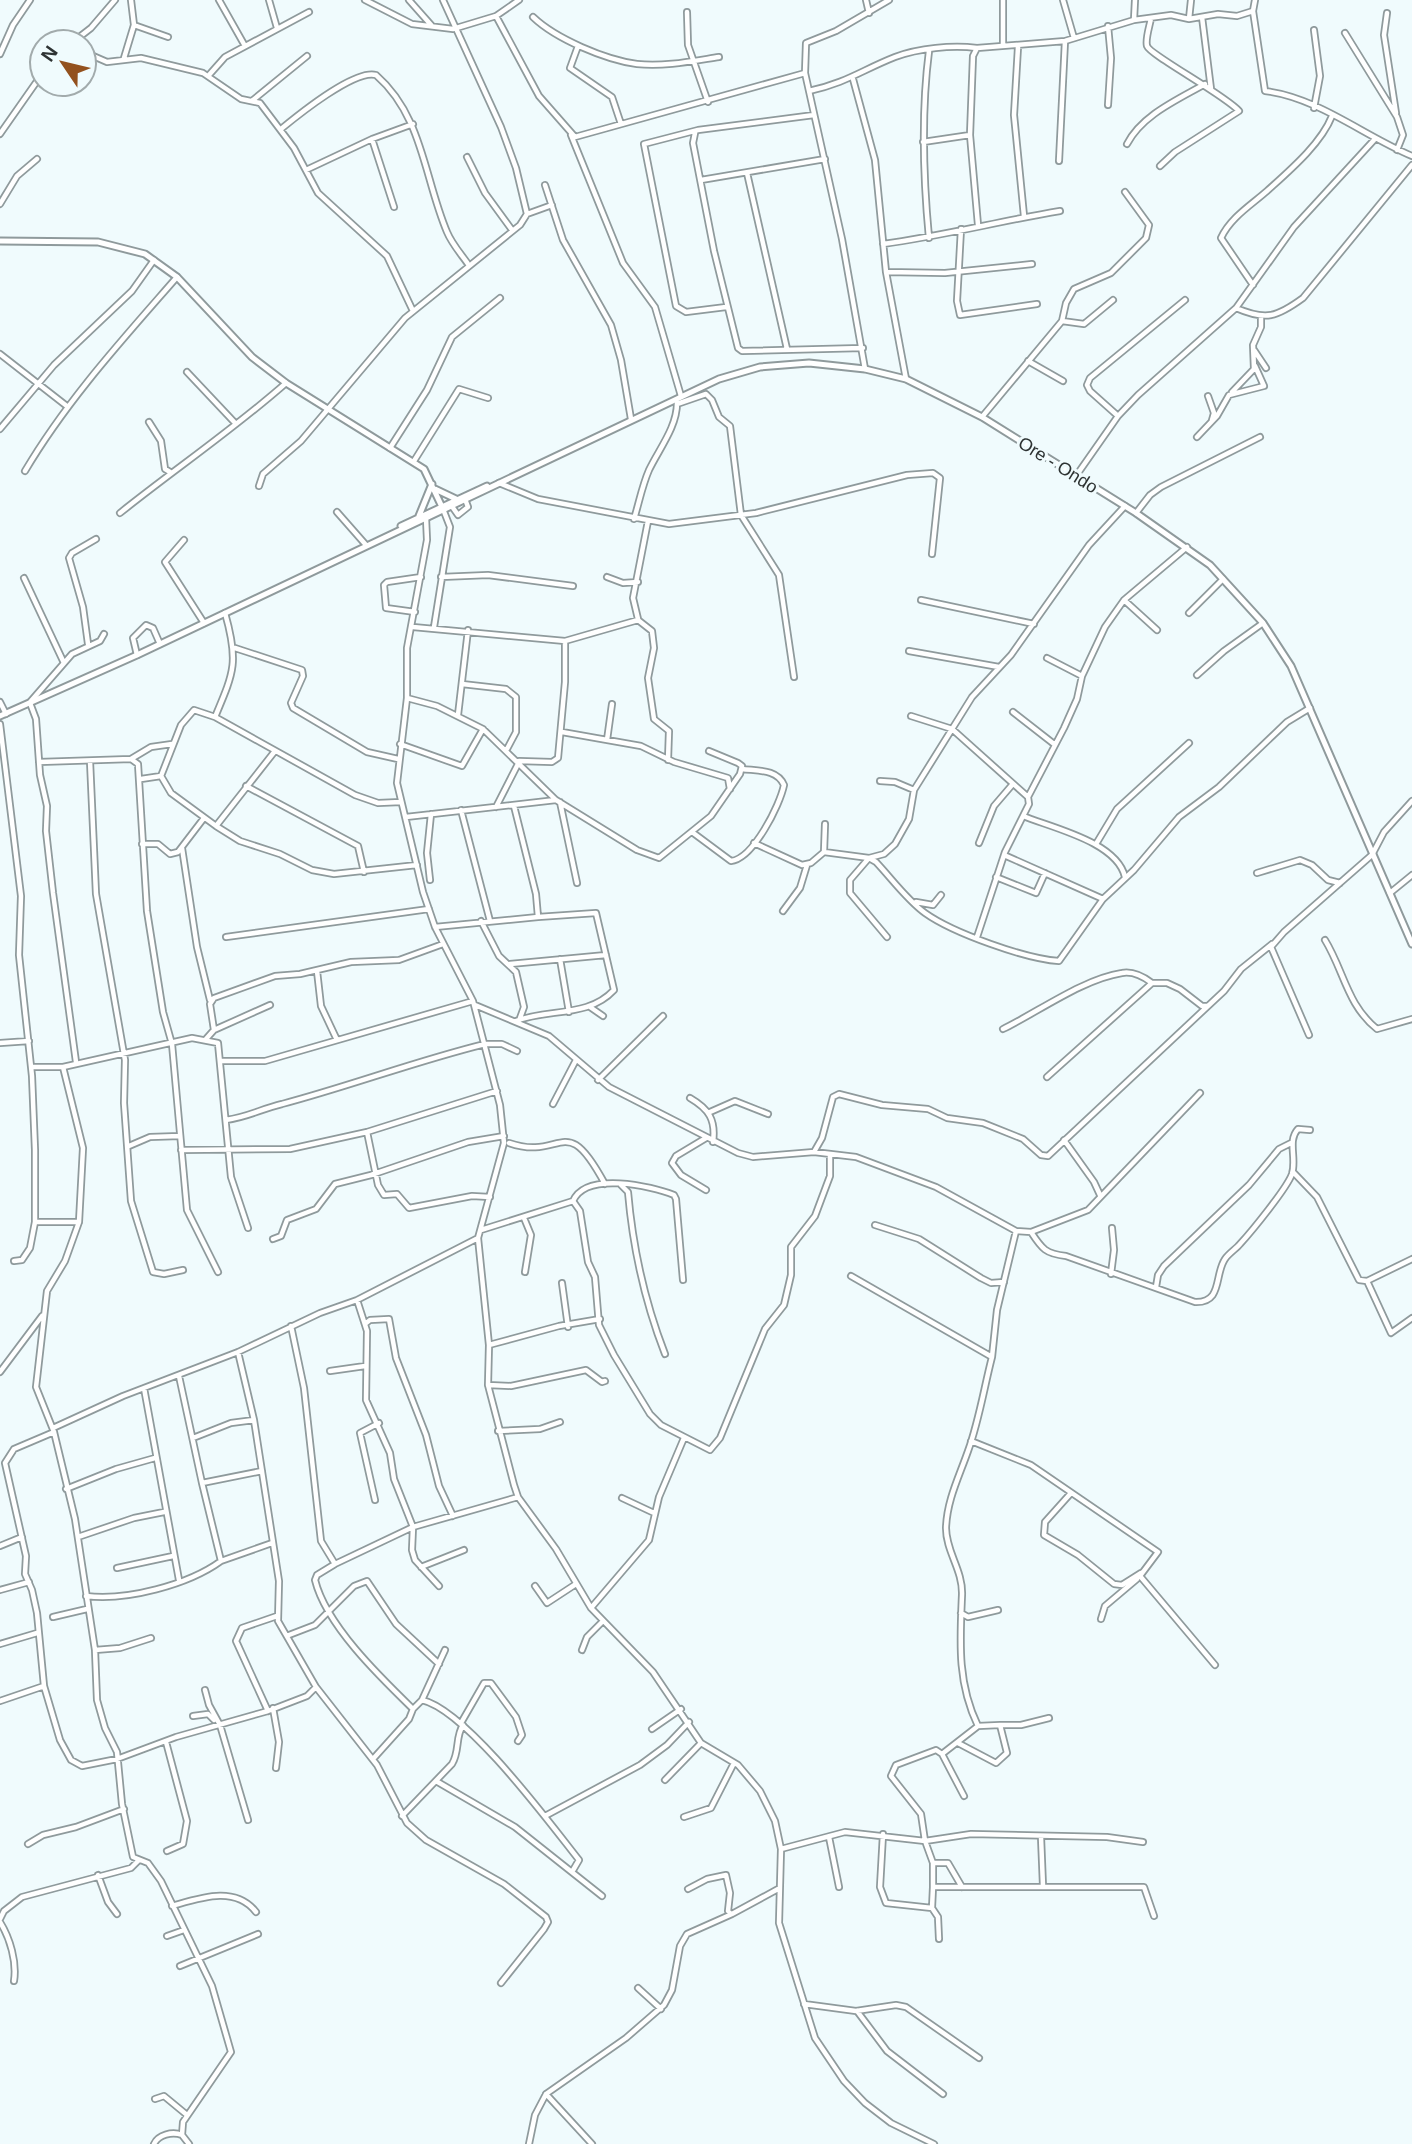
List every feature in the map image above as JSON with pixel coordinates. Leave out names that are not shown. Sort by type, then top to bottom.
[{"type":"main road","points":[[0,241],[105,242],[127,247],[154,260],[177,277],[233,339],[286,383],[424,469],[443,507]]},
{"type":"main road","name":"Ore - Ondo","points":[[496,484],[719,379],[760,367],[809,363],[866,369],[906,379],[982,417],[1187,547],[1224,579],[1263,623],[1291,666],[1311,708],[1412,944]]},
{"type":"main road","points":[[3,715],[426,519],[456,499],[496,484]]},
{"type":"main road","points":[[386,536],[418,517],[466,499],[496,484]]},
{"type":"main road","points":[[433,486],[456,499]]},
{"type":"main road","points":[[418,517],[433,486]]},
{"type":"street","points":[[0,54],[12,27],[30,0]]},
{"type":"street","points":[[87,28],[115,0]]},
{"type":"street","points":[[124,58],[134,25],[131,0]]},
{"type":"street","points":[[219,0],[245,46]]},
{"type":"street","points":[[269,0],[277,28]]},
{"type":"street","points":[[365,0],[412,24],[453,29],[496,16],[517,1]]},
{"type":"street","points":[[409,0],[432,27]]},
{"type":"street","points":[[443,0],[453,29],[501,127],[516,169],[527,214]]},
{"type":"street","points":[[866,0],[869,13]]},
{"type":"street","points":[[866,369],[825,159],[804,73],[806,43],[869,13],[889,0]]},
{"type":"street","points":[[1003,0],[1003,46]]},
{"type":"street","points":[[1063,0],[1074,38]]},
{"type":"street","points":[[1134,20],[1136,0]]},
{"type":"street","points":[[1189,19],[1191,0]]},
{"type":"street","points":[[1255,0],[1253,11],[1265,91],[1290,94],[1374,140],[1412,156]]},
{"type":"street","points":[[809,91],[853,79],[897,56],[957,46],[1018,47],[1065,41],[1108,26],[1171,15],[1189,19],[1237,16],[1253,11]]},
{"type":"street","points":[[209,75],[219,62],[309,12]]},
{"type":"street","points":[[687,12],[692,61],[708,102]]},
{"type":"street","points":[[1387,13],[1384,35],[1397,117],[1403,135],[1397,150]]},
{"type":"street","points":[[496,16],[540,96],[570,135],[623,263],[655,307],[678,400],[665,442],[648,471],[634,519]]},
{"type":"street","points":[[533,17],[578,46],[632,63],[692,61],[719,57]]},
{"type":"street","points":[[1151,18],[1147,41],[1150,50],[1238,109],[1238,113],[1175,152],[1160,166]]},
{"type":"street","points":[[1202,18],[1211,89]]},
{"type":"street","points":[[134,25],[167,37]]},
{"type":"street","points":[[1108,26],[1111,58],[1108,105]]},
{"type":"street","points":[[1314,30],[1320,76],[1314,108]]},
{"type":"street","points":[[1345,33],[1397,117]]},
{"type":"street","points":[[1059,161],[1065,41]]},
{"type":"street","points":[[578,46],[570,68],[612,97],[621,124]]},
{"type":"street","points":[[1018,47],[1014,116],[1024,217]]},
{"type":"street","points":[[977,48],[973,56],[970,135],[978,225]]},
{"type":"street","points":[[929,51],[924,91],[923,142],[929,238]]},
{"type":"street","points":[[253,100],[307,56]]},
{"type":"street","points":[[98,58],[107,62],[141,58],[209,75],[241,99],[253,100],[264,106],[325,201],[387,256],[413,311]]},
{"type":"street","points":[[281,129],[313,104],[368,73],[376,75],[387,85],[413,124],[447,232],[468,264]]},
{"type":"street","points":[[570,135],[577,137],[804,73]]},
{"type":"street","points":[[853,79],[875,160],[886,272],[906,379]]},
{"type":"street","points":[[1127,144],[1136,129],[1149,118],[1205,85]]},
{"type":"street","points":[[0,134],[28,94]]},
{"type":"street","points":[[726,307],[686,312],[676,306],[644,150],[648,140],[716,127],[814,115]]},
{"type":"street","points":[[1254,285],[1221,238],[1244,210],[1269,189],[1318,138],[1332,116]]},
{"type":"street","points":[[306,170],[372,139],[413,124]]},
{"type":"street","points":[[695,133],[693,143],[726,307],[738,348],[863,348]]},
{"type":"street","points":[[923,142],[970,135]]},
{"type":"street","points":[[372,139],[394,207]]},
{"type":"street","points":[[1076,476],[1118,416],[1236,309],[1294,227],[1374,140]]},
{"type":"street","points":[[467,157],[485,193],[512,230]]},
{"type":"street","points":[[0,204],[17,176],[37,159]]},
{"type":"street","points":[[701,180],[825,159]]},
{"type":"street","points":[[1236,309],[1261,317],[1278,314],[1303,298],[1412,165]]},
{"type":"street","points":[[747,173],[787,349]]},
{"type":"street","points":[[545,185],[563,240],[611,325],[621,360],[631,419]]},
{"type":"street","points":[[982,417],[1062,321],[1066,303],[1074,289],[1111,273],[1146,238],[1149,225],[1125,192]]},
{"type":"street","points":[[259,486],[263,474],[301,441],[413,311],[512,230],[527,214],[552,205]]},
{"type":"street","points":[[883,244],[929,238],[978,225],[1059,211]]},
{"type":"street","points":[[961,229],[957,301],[959,312],[963,316],[1037,304]]},
{"type":"street","points":[[0,429],[37,383],[114,311],[154,260]]},
{"type":"street","points":[[886,272],[945,274],[1031,264]]},
{"type":"street","points":[[25,471],[68,407],[123,336],[177,277]]},
{"type":"street","points":[[390,448],[427,390],[452,337],[500,298]]},
{"type":"street","points":[[1062,321],[1084,324],[1113,300]]},
{"type":"street","points":[[1118,416],[1090,391],[1087,385],[1090,378],[1185,300]]},
{"type":"street","points":[[1232,393],[1264,386],[1255,366],[1253,349],[1261,317]]},
{"type":"street","points":[[1253,349],[1266,368]]},
{"type":"street","points":[[0,354],[68,407]]},
{"type":"street","points":[[1028,361],[1063,381]]},
{"type":"street","points":[[1197,437],[1255,366]]},
{"type":"street","points":[[187,372],[236,424]]},
{"type":"street","points":[[120,513],[286,383]]},
{"type":"street","points":[[414,461],[458,390],[488,398]]},
{"type":"street","points":[[678,400],[706,394],[712,400],[719,417],[730,426],[741,515],[779,575],[794,677]]},
{"type":"street","points":[[1208,396],[1214,413],[1212,421]]},
{"type":"street","points":[[149,422],[161,441],[165,469],[171,472]]},
{"type":"street","points":[[1136,513],[1150,495],[1161,487],[1260,437]]},
{"type":"street","points":[[496,484],[538,499],[669,524],[741,515],[907,475],[937,474],[940,486],[932,554]]},
{"type":"street","points":[[451,505],[458,515],[468,507],[466,499]]},
{"type":"street","points":[[882,869],[884,854],[905,829],[914,790],[972,697],[1035,624],[1089,545],[1125,506]]},
{"type":"street","points":[[434,627],[450,527],[443,507]]},
{"type":"street","points":[[337,512],[366,545]]},
{"type":"street","points":[[426,519],[421,577],[407,648],[407,698],[397,783],[429,909],[435,927],[473,1003],[497,1091],[504,1136],[478,1238],[489,1345],[488,1385],[498,1431],[518,1497],[556,1549],[591,1608],[653,1672],[681,1709],[701,1743],[748,1773],[760,1791],[775,1821],[781,1849],[779,1923],[815,2038],[852,2090],[879,2115],[934,2144]]},
{"type":"street","points":[[648,521],[633,598],[638,620],[652,631],[654,648],[648,671],[649,688],[654,719],[669,731],[668,760]]},
{"type":"street","points":[[88,644],[83,607],[69,558],[72,553],[96,539]]},
{"type":"street","points":[[184,540],[166,564],[204,623]]},
{"type":"street","points":[[977,937],[1004,856],[1029,804],[1028,797],[1077,699],[1082,676],[1105,627],[1124,600],[1187,547]]},
{"type":"street","points":[[441,577],[488,575],[572,586]]},
{"type":"street","points":[[415,612],[386,608],[384,585],[387,582],[421,577]]},
{"type":"street","points":[[607,577],[623,583],[638,582]]},
{"type":"street","points":[[24,578],[64,663]]},
{"type":"street","points":[[1189,613],[1224,579]]},
{"type":"street","points":[[921,600],[1035,624]]},
{"type":"street","points":[[1124,600],[1157,630]]},
{"type":"street","points":[[215,717],[233,675],[234,648],[225,613]]},
{"type":"street","points":[[413,627],[565,641],[638,620]]},
{"type":"street","points":[[1197,675],[1263,623]]},
{"type":"street","points":[[137,655],[133,638],[146,625],[153,628],[160,644]]},
{"type":"street","points":[[458,715],[468,630]]},
{"type":"street","points":[[76,1062],[46,831],[47,806],[39,762],[36,719],[28,705],[64,663],[88,644],[100,641],[104,634]]},
{"type":"street","points":[[519,761],[556,761],[562,732],[565,641]]},
{"type":"street","points":[[234,648],[302,670],[303,676],[291,703],[293,708],[367,752],[398,759]]},
{"type":"street","points":[[909,651],[1000,667]]},
{"type":"street","points":[[1047,658],[1082,676]]},
{"type":"street","points":[[461,684],[506,689],[516,697],[516,732],[507,749]]},
{"type":"street","points":[[407,698],[458,715],[483,729],[507,749],[558,801],[652,856],[665,855],[711,816],[742,769]]},
{"type":"street","points":[[0,702],[3,715]]},
{"type":"street","points":[[607,740],[612,704]]},
{"type":"street","points":[[869,858],[912,901],[938,921],[961,933],[1015,951],[1059,961],[1103,899],[1134,870],[1179,817],[1219,786],[1287,722],[1311,708]]},
{"type":"street","points":[[401,802],[378,803],[355,795],[215,717],[191,711],[172,744],[161,776],[171,793],[240,841],[292,859],[312,870],[327,874],[417,865]]},
{"type":"street","points":[[1013,712],[1054,744]]},
{"type":"street","points":[[911,716],[952,729],[1028,797]]},
{"type":"street","points":[[0,724],[21,896],[19,955],[31,1067],[35,1222],[26,1256],[23,1261],[14,1261]]},
{"type":"street","points":[[400,744],[462,766],[483,729]]},
{"type":"street","points":[[562,732],[641,746],[668,760],[719,774],[727,778],[730,789]]},
{"type":"street","points":[[1096,844],[1117,809],[1189,743]]},
{"type":"street","points":[[39,762],[131,759],[151,747],[172,744]]},
{"type":"street","points":[[216,826],[275,751]]},
{"type":"street","points":[[709,751],[738,763],[742,769]]},
{"type":"street","points":[[131,759],[136,761],[141,778],[142,844],[149,928],[172,1044],[188,1217],[218,1272]]},
{"type":"street","points":[[90,761],[96,894],[123,1051],[124,1114],[129,1146],[131,1201],[153,1272],[164,1274],[183,1270]]},
{"type":"street","points":[[496,808],[519,761]]},
{"type":"street","points":[[692,832],[731,861],[739,858],[754,843],[768,825],[784,785],[779,776],[771,772],[742,769]]},
{"type":"street","points":[[141,778],[161,776]]},
{"type":"street","points":[[880,781],[895,782],[914,790]]},
{"type":"street","points":[[979,843],[994,806],[1012,785]]},
{"type":"street","points":[[246,786],[358,846],[364,872]]},
{"type":"street","points":[[406,817],[558,801]]},
{"type":"street","points":[[558,801],[577,883]]},
{"type":"street","points":[[814,1152],[822,1138],[833,1097],[839,1094],[882,1105],[928,1109],[947,1118],[982,1122],[1023,1139],[1044,1156],[1208,1006],[1231,984],[1241,969],[1373,854],[1384,832],[1412,801]]},
{"type":"street","points":[[514,806],[536,894],[538,917]]},
{"type":"street","points":[[461,810],[489,921]]},
{"type":"street","points":[[430,880],[427,853],[432,814]]},
{"type":"street","points":[[1023,816],[1096,844],[1112,855],[1125,877]]},
{"type":"street","points":[[142,844],[158,844],[174,854],[182,848],[204,818]]},
{"type":"street","points":[[824,852],[825,824]]},
{"type":"street","points":[[754,843],[790,861],[807,865]]},
{"type":"street","points":[[182,848],[197,947],[210,1000],[211,1024],[214,1030]]},
{"type":"street","points":[[783,911],[800,888],[807,865],[824,852],[869,858],[884,854]]},
{"type":"street","points":[[1004,856],[1103,899]]},
{"type":"street","points":[[869,858],[850,880],[850,893],[887,937]]},
{"type":"street","points":[[1257,873],[1300,860],[1312,865],[1328,880],[1340,883]]},
{"type":"street","points":[[996,877],[1037,893],[1045,873]]},
{"type":"street","points":[[1391,893],[1412,875]]},
{"type":"street","points":[[912,901],[929,906],[941,895]]},
{"type":"street","points":[[226,937],[429,909]]},
{"type":"street","points":[[435,927],[593,912],[614,990],[589,1007],[569,1012],[532,1015],[515,1021]]},
{"type":"street","points":[[481,921],[499,956],[516,972],[523,1007],[522,1015],[515,1021]]},
{"type":"street","points":[[1325,940],[1352,1003],[1364,1018],[1377,1029],[1412,1019]]},
{"type":"street","points":[[210,1000],[275,976],[317,971],[351,962],[399,960],[443,944]]},
{"type":"street","points":[[1272,944],[1272,950],[1309,1035]]},
{"type":"street","points":[[509,964],[606,955]]},
{"type":"street","points":[[560,959],[569,1012]]},
{"type":"street","points":[[317,971],[321,1006],[337,1040]]},
{"type":"street","points":[[1003,1029],[1077,990],[1123,972],[1136,974],[1152,983],[1167,983],[1202,1006],[1208,1006]]},
{"type":"street","points":[[1047,1077],[1152,983]]},
{"type":"street","points":[[220,1060],[265,1061],[473,1003],[549,1036],[598,1080],[713,1142],[747,1156],[814,1152],[856,1157],[906,1174],[1016,1231],[1031,1232],[1088,1210],[1200,1093]]},
{"type":"street","points":[[206,1039],[214,1030],[270,1005]]},
{"type":"street","points":[[589,1007],[603,1016]]},
{"type":"street","points":[[598,1080],[663,1016]]},
{"type":"street","points":[[31,1067],[63,1066],[192,1038],[218,1043],[231,1177],[248,1228]]},
{"type":"street","points":[[0,1043],[29,1041]]},
{"type":"street","points":[[226,1119],[247,1118],[256,1111],[485,1044],[502,1044],[517,1051]]},
{"type":"street","points":[[553,1104],[576,1060]]},
{"type":"street","points":[[63,1066],[83,1148],[79,1222],[65,1261],[48,1287],[36,1387],[54,1430],[78,1537],[87,1609],[96,1650],[97,1700],[117,1759],[133,1857],[153,1868],[212,1986],[231,2052],[187,2115],[182,2135]]},
{"type":"street","points":[[181,1150],[227,1152],[290,1149],[367,1132],[497,1091]]},
{"type":"street","points":[[690,1098],[710,1112],[714,1130],[713,1142]]},
{"type":"street","points":[[710,1112],[735,1101],[768,1114]]},
{"type":"street","points":[[1156,1287],[1158,1275],[1164,1266],[1249,1185],[1279,1149],[1291,1143],[1298,1129],[1310,1130]]},
{"type":"street","points":[[367,1132],[381,1193],[397,1194],[409,1208],[472,1195],[490,1197]]},
{"type":"street","points":[[129,1146],[150,1137],[180,1136]]},
{"type":"street","points":[[273,1239],[284,1232],[287,1220],[316,1209],[335,1184],[377,1173],[468,1142],[504,1136]]},
{"type":"street","points":[[706,1138],[676,1156],[672,1163],[681,1175],[706,1190]]},
{"type":"street","points":[[509,1143],[533,1149],[563,1140],[580,1146],[590,1156],[605,1184]]},
{"type":"street","points":[[1064,1140],[1100,1195]]},
{"type":"street","points":[[1031,1232],[1043,1251],[1066,1256],[1198,1303],[1213,1296],[1224,1260],[1240,1245],[1292,1172],[1295,1153],[1291,1143]]},
{"type":"street","points":[[573,1201],[578,1204],[583,1223],[599,1325],[638,1398],[662,1425],[710,1450],[720,1438],[765,1329],[785,1305],[791,1275],[791,1247],[818,1208],[830,1175],[830,1154]]},
{"type":"street","points":[[1292,1172],[1312,1190],[1359,1280],[1367,1281],[1412,1259]]},
{"type":"street","points":[[480,1230],[573,1201],[582,1192],[605,1184],[650,1187],[670,1193],[677,1199],[683,1280]]},
{"type":"street","points":[[620,1185],[628,1192],[643,1292],[665,1354]]},
{"type":"street","points":[[524,1218],[531,1235],[526,1272]]},
{"type":"street","points":[[35,1222],[79,1222]]},
{"type":"street","points":[[875,1225],[919,1239],[991,1283],[1004,1282]]},
{"type":"street","points":[[1111,1274],[1114,1250],[1112,1228]]},
{"type":"street","points":[[978,1726],[964,1691],[960,1658],[961,1581],[956,1560],[947,1546],[946,1526],[954,1482],[971,1441],[992,1357],[997,1310],[1016,1231]]},
{"type":"street","points":[[316,1687],[307,1696],[270,1710],[117,1759],[82,1766],[71,1760],[60,1740],[44,1686],[37,1613],[29,1582],[24,1574],[26,1560],[11,1499],[6,1458],[25,1443],[144,1388],[238,1352],[291,1326],[357,1300],[478,1238]]},
{"type":"street","points":[[851,1276],[992,1357]]},
{"type":"street","points":[[1367,1281],[1391,1333],[1412,1318]]},
{"type":"street","points":[[562,1283],[568,1327]]},
{"type":"street","points":[[357,1300],[365,1324],[365,1396],[390,1453],[394,1479],[413,1527],[412,1550],[421,1567],[439,1586]]},
{"type":"street","points":[[0,1372],[44,1312]]},
{"type":"street","points":[[365,1324],[389,1319],[396,1358],[426,1436],[439,1486],[453,1516]]},
{"type":"street","points":[[489,1345],[559,1326],[568,1327],[600,1319]]},
{"type":"street","points":[[291,1326],[304,1388],[321,1541],[335,1564]]},
{"type":"street","points":[[238,1352],[254,1420],[279,1585],[277,1616],[316,1687],[373,1759],[402,1816],[426,1840],[505,1884],[546,1917],[548,1922],[544,1929],[501,1983]]},
{"type":"street","points":[[330,1371],[365,1366]]},
{"type":"street","points":[[488,1385],[511,1386],[586,1370],[602,1382],[605,1381]]},
{"type":"street","points":[[179,1376],[202,1492],[220,1561]]},
{"type":"street","points":[[144,1388],[164,1511],[179,1580]]},
{"type":"street","points":[[193,1438],[231,1423],[254,1420]]},
{"type":"street","points":[[498,1431],[540,1429],[560,1422]]},
{"type":"street","points":[[375,1500],[360,1433],[379,1423]]},
{"type":"street","points":[[591,1608],[649,1539],[654,1513],[684,1438]]},
{"type":"street","points":[[971,1441],[1031,1465],[1158,1552],[1140,1574],[1105,1606],[1101,1619]]},
{"type":"street","points":[[66,1489],[116,1469],[155,1458]]},
{"type":"street","points":[[202,1483],[262,1471]]},
{"type":"street","points":[[1071,1493],[1045,1522],[1044,1535],[1078,1555],[1114,1584],[1122,1586],[1140,1574]]},
{"type":"street","points":[[413,1709],[374,1672],[329,1610],[315,1580],[317,1575],[413,1527],[518,1497]]},
{"type":"street","points":[[622,1498],[654,1513]]},
{"type":"street","points":[[78,1537],[164,1511]]},
{"type":"street","points":[[0,1546],[22,1537]]},
{"type":"street","points":[[86,1597],[112,1597],[150,1591],[204,1573],[220,1561],[272,1543]]},
{"type":"street","points":[[421,1567],[464,1550]]},
{"type":"street","points":[[117,1568],[173,1556]]},
{"type":"street","points":[[1140,1574],[1215,1665]]},
{"type":"street","points":[[289,1636],[315,1625],[354,1586],[367,1581],[396,1624],[439,1664]]},
{"type":"street","points":[[0,1590],[29,1582]]},
{"type":"street","points":[[535,1586],[547,1603],[576,1584]]},
{"type":"street","points":[[54,1617],[87,1609]]},
{"type":"street","points":[[960,1613],[968,1618],[998,1610]]},
{"type":"street","points":[[276,1768],[279,1742],[270,1710],[236,1642],[242,1628],[277,1616]]},
{"type":"street","points":[[582,1650],[587,1637],[603,1621]]},
{"type":"street","points":[[0,1644],[37,1633]]},
{"type":"street","points":[[96,1650],[120,1648],[151,1638]]},
{"type":"street","points":[[373,1759],[409,1719],[413,1709],[422,1700],[444,1650]]},
{"type":"street","points":[[402,1816],[457,1756],[462,1724],[484,1683],[491,1683],[516,1717],[522,1735],[518,1741]]},
{"type":"street","points":[[0,1701],[44,1686]]},
{"type":"street","points":[[205,1690],[209,1705],[220,1725],[248,1820]]},
{"type":"street","points":[[422,1700],[462,1724],[545,1816],[579,1860],[572,1872]]},
{"type":"street","points":[[652,1729],[681,1709]]},
{"type":"street","points":[[193,1716],[208,1714],[220,1725]]},
{"type":"street","points":[[942,1754],[978,1726],[1021,1725],[1049,1718]]},
{"type":"street","points":[[545,1816],[640,1765],[667,1745],[688,1722]]},
{"type":"street","points":[[958,1743],[996,1763],[1003,1760],[1007,1753],[1000,1725]]},
{"type":"street","points":[[166,1742],[187,1821],[183,1844],[167,1851]]},
{"type":"street","points":[[665,1780],[701,1743]]},
{"type":"street","points":[[939,1939],[938,1917],[932,1908],[933,1863],[925,1841],[921,1814],[891,1776],[891,1771],[896,1765],[936,1750],[942,1754],[964,1796]]},
{"type":"street","points":[[684,1817],[711,1808],[734,1762]]},
{"type":"street","points":[[436,1781],[515,1827],[602,1896]]},
{"type":"street","points":[[28,1844],[43,1835],[76,1827],[124,1809]]},
{"type":"street","points":[[781,1849],[845,1832],[883,1834],[925,1841],[971,1834],[1107,1837],[1143,1842]]},
{"type":"street","points":[[883,1834],[880,1876],[886,1903],[932,1908]]},
{"type":"street","points":[[829,1837],[839,1887]]},
{"type":"street","points":[[1041,1837],[1043,1886]]},
{"type":"street","points":[[14,1981],[16,1971],[10,1938],[0,1921],[4,1911],[22,1897],[131,1868],[138,1861]]},
{"type":"street","points":[[933,1863],[948,1863],[963,1888]]},
{"type":"street","points":[[98,1875],[108,1902],[117,1914]]},
{"type":"street","points":[[688,1889],[707,1879],[726,1875],[730,1893],[728,1911],[732,1914]]},
{"type":"street","points":[[933,1887],[1144,1887],[1154,1916]]},
{"type":"street","points":[[529,2144],[535,2115],[546,2094],[626,2038],[661,2009],[672,1990],[680,1946],[687,1934],[732,1914],[779,1888]]},
{"type":"street","points":[[172,1906],[196,1898],[236,1896],[250,1904],[256,1912]]},
{"type":"street","points":[[167,1936],[184,1930]]},
{"type":"street","points":[[180,1966],[193,1962],[197,1956],[258,1934]]},
{"type":"street","points":[[638,1989],[661,2009]]},
{"type":"street","points":[[804,2004],[856,2011],[896,2005],[906,2007],[979,2058]]},
{"type":"street","points":[[856,2011],[887,2051],[943,2094]]},
{"type":"street","points":[[546,2094],[550,2102],[570,2118],[592,2144]]},
{"type":"street","points":[[155,2098],[164,2096],[187,2115]]},
{"type":"street","points":[[154,2144],[160,2137],[171,2133],[182,2135],[188,2144]]}]
